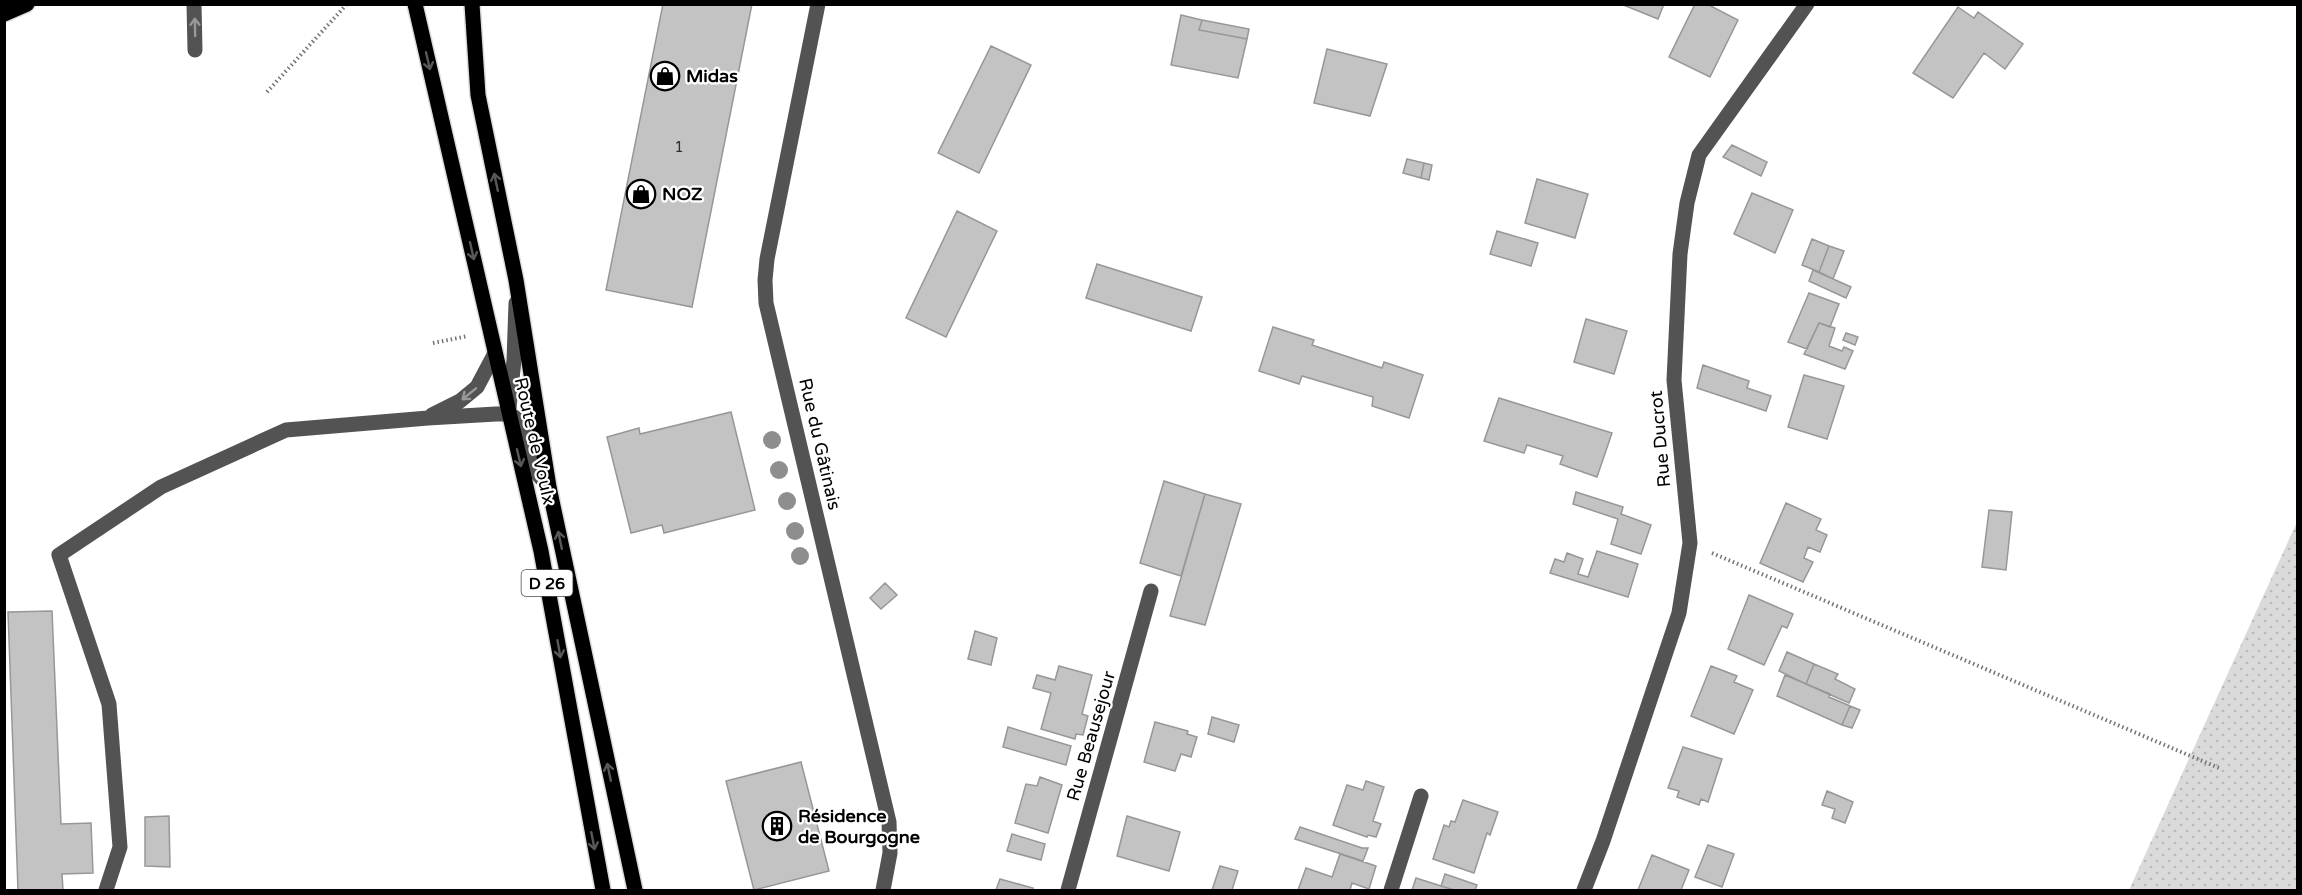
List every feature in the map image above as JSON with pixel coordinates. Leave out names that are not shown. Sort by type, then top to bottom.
[{"type":"main road","points":[[4,14],[27,4]]},
{"type":"main road","name":"Route de Voulx","points":[[415,4],[494,355],[541,551],[603,891]]},
{"type":"main road","name":"Route de Voulx","points":[[472,4],[478,95],[516,280],[549,487],[635,891]]},
{"type":"street","points":[[195,4],[195,50]]},
{"type":"street","name":"Rue du Gâtinais","points":[[818,4],[766,259],[766,303],[889,822],[890,853],[883,891]]},
{"type":"street","name":"Rue Ducrot","points":[[1584,891],[1603,841],[1679,613],[1690,543],[1674,380],[1680,254],[1687,203],[1699,155],[1807,4]]},
{"type":"street","points":[[509,414],[514,360],[516,280]]},
{"type":"street","points":[[428,417],[460,401],[477,387],[494,355]]},
{"type":"street","points":[[106,891],[120,847],[109,704],[59,555],[161,487],[286,430],[428,417],[509,414],[524,423],[536,472],[549,487]]},
{"type":"street","name":"Rue Beausejour","points":[[1068,891],[1151,591]]},
{"type":"street","points":[[1391,891],[1421,796]]},
{"type":"path","points":[[267,92],[347,4]]},
{"type":"path","points":[[433,343],[474,335]]},
{"type":"path","points":[[1690,543],[2219,768]]},
{"type":"shaded area","points":[[2297,522],[2297,890],[2129,890]]},
{"type":"building","points":[[663,4],[752,4],[692,307],[606,290]]},
{"type":"building","points":[[1621,4],[1664,4],[1658,19]]},
{"type":"building","points":[[1695,4],[1707,4],[1738,20],[1710,77],[1669,57]]},
{"type":"building","points":[[1958,7],[1974,18],[1978,12],[2023,44],[2005,69],[1984,53],[1953,98],[1913,73]]},
{"type":"building","points":[[1181,15],[1202,20],[1199,30],[1247,39],[1238,78],[1171,65]]},
{"type":"building","points":[[1202,20],[1249,29],[1247,39],[1199,30]]},
{"type":"building","points":[[991,46],[1031,65],[979,173],[938,153]]},
{"type":"building","points":[[1327,49],[1387,64],[1370,116],[1314,103]]},
{"type":"building","points":[[1732,145],[1767,162],[1761,176],[1723,157]]},
{"type":"building","points":[[1407,159],[1424,163],[1421,178],[1403,173]]},
{"type":"building","points":[[1424,163],[1432,165],[1429,180],[1421,178]]},
{"type":"building","points":[[1537,179],[1588,194],[1575,238],[1525,223]]},
{"type":"building","points":[[1752,193],[1793,210],[1775,253],[1734,234]]},
{"type":"building","points":[[957,211],[997,231],[946,337],[906,318]]},
{"type":"building","points":[[1497,231],[1538,243],[1531,266],[1490,254]]},
{"type":"building","points":[[1812,239],[1829,246],[1819,272],[1802,265]]},
{"type":"building","points":[[1829,246],[1844,251],[1833,279],[1819,272]]},
{"type":"building","points":[[1097,264],[1202,297],[1191,331],[1086,298]]},
{"type":"building","points":[[1813,270],[1851,287],[1846,298],[1809,281]]},
{"type":"building","points":[[1809,293],[1839,304],[1830,327],[1819,323],[1807,349],[1788,342]]},
{"type":"building","points":[[1586,319],[1627,331],[1614,374],[1574,362]]},
{"type":"building","points":[[1819,323],[1835,328],[1829,346],[1842,351],[1844,347],[1853,351],[1845,369],[1804,354]]},
{"type":"building","points":[[1273,327],[1314,340],[1312,345],[1382,368],[1384,362],[1423,375],[1409,418],[1372,406],[1373,397],[1302,376],[1299,384],[1259,371]]},
{"type":"building","points":[[1846,333],[1858,337],[1855,345],[1843,340]]},
{"type":"building","points":[[1703,365],[1749,381],[1747,388],[1771,396],[1766,411],[1697,388]]},
{"type":"building","points":[[1804,375],[1844,386],[1827,439],[1788,427]]},
{"type":"building","points":[[1499,398],[1612,433],[1597,477],[1560,464],[1563,456],[1527,445],[1524,453],[1484,441]]},
{"type":"building","points":[[731,412],[755,510],[664,533],[662,525],[631,533],[607,437],[639,428],[640,434]]},
{"type":"building","points":[[1164,481],[1205,494],[1181,576],[1140,563]]},
{"type":"building","points":[[1576,492],[1623,507],[1621,514],[1651,525],[1641,554],[1611,544],[1618,519],[1573,504]]},
{"type":"building","points":[[1205,494],[1241,504],[1205,625],[1170,616]]},
{"type":"building","points":[[1786,503],[1821,519],[1816,530],[1827,535],[1820,552],[1808,547],[1804,558],[1813,562],[1803,582],[1760,563]]},
{"type":"building","points":[[1989,510],[2012,512],[2006,570],[1982,567]]},
{"type":"building","points":[[1597,551],[1638,564],[1628,597],[1550,573],[1555,559],[1564,562],[1567,553],[1583,559],[1578,574],[1588,577]]},
{"type":"building","points":[[885,583],[897,595],[881,609],[870,598]]},
{"type":"building","points":[[1749,595],[1793,614],[1787,628],[1782,626],[1764,665],[1728,649]]},
{"type":"building","points":[[52,611],[61,824],[91,823],[93,873],[62,874],[63,890],[18,890],[8,612]]},
{"type":"building","points":[[975,631],[997,638],[991,665],[968,659]]},
{"type":"building","points":[[1787,652],[1814,664],[1806,684],[1779,671]]},
{"type":"building","points":[[1814,664],[1838,674],[1835,679],[1855,689],[1849,703],[1806,684]]},
{"type":"building","points":[[1059,666],[1092,675],[1082,714],[1088,716],[1083,735],[1076,734],[1075,739],[1041,729],[1051,693],[1033,688],[1037,675],[1055,680]]},
{"type":"building","points":[[1711,666],[1737,676],[1734,682],[1753,690],[1734,734],[1691,716]]},
{"type":"building","points":[[1785,675],[1830,694],[1829,697],[1850,706],[1842,725],[1777,696]]},
{"type":"building","points":[[1850,706],[1860,710],[1852,728],[1842,725]]},
{"type":"building","points":[[1212,717],[1239,725],[1234,742],[1208,734]]},
{"type":"building","points":[[1155,722],[1188,731],[1187,734],[1197,737],[1191,757],[1181,754],[1175,771],[1144,762]]},
{"type":"building","points":[[1008,727],[1071,746],[1066,765],[1003,747]]},
{"type":"building","points":[[1683,747],[1722,759],[1708,802],[1701,799],[1699,805],[1677,797],[1679,791],[1668,788]]},
{"type":"building","name":"Résidence de Bourgogne","points":[[801,762],[829,871],[754,890],[726,781]]},
{"type":"building","points":[[1040,777],[1062,785],[1048,833],[1015,823],[1026,784],[1037,786]]},
{"type":"building","points":[[1366,781],[1384,787],[1373,821],[1381,824],[1376,837],[1368,835],[1367,837],[1333,825],[1347,785],[1363,790]]},
{"type":"building","points":[[1827,791],[1853,802],[1845,823],[1832,818],[1835,809],[1822,805]]},
{"type":"building","points":[[1463,800],[1498,812],[1490,835],[1487,833],[1474,873],[1433,859],[1444,825],[1449,827],[1451,821],[1455,822]]},
{"type":"building","points":[[169,816],[170,867],[145,866],[145,817]]},
{"type":"building","points":[[1127,816],[1180,832],[1169,871],[1117,856]]},
{"type":"building","points":[[1300,827],[1368,848],[1363,861],[1295,839]]},
{"type":"building","points":[[1012,834],[1045,844],[1041,860],[1007,851]]},
{"type":"building","points":[[1708,845],[1734,854],[1722,887],[1695,877]]},
{"type":"building","points":[[1340,854],[1376,866],[1369,889],[1352,883],[1350,890],[1298,890],[1306,868],[1332,877]]},
{"type":"building","points":[[1652,855],[1689,870],[1681,890],[1638,890]]},
{"type":"building","points":[[1220,866],[1238,871],[1232,890],[1212,890]]},
{"type":"building","points":[[1445,874],[1477,885],[1475,890],[1454,890],[1441,886]]},
{"type":"building","points":[[1416,878],[1441,886],[1454,890],[1412,890]]},
{"type":"building","points":[[1000,879],[1033,888],[1033,890],[996,890]]},
{"type":"place","name":"Midas","points":[[665,76]]},
{"type":"place","name":"NOZ","points":[[641,194]]},
{"type":"place","name":"Résidence de Bourgogne","points":[[777,826]]}]
